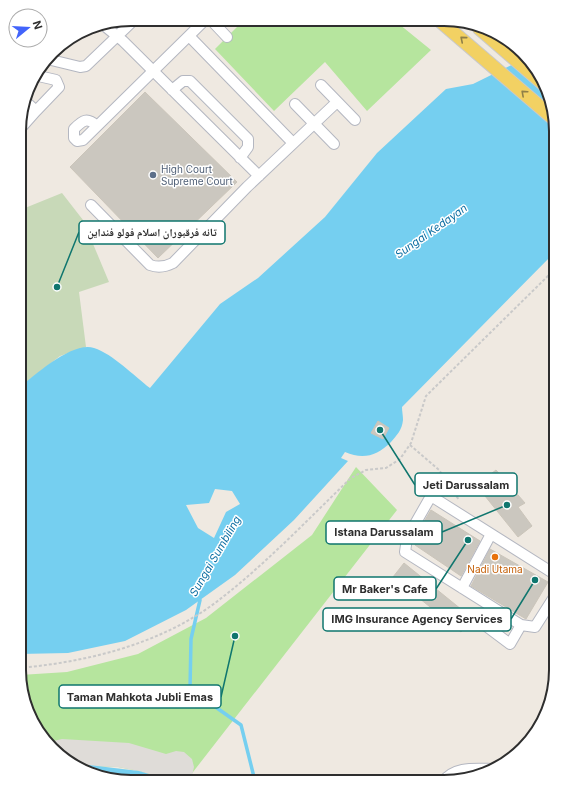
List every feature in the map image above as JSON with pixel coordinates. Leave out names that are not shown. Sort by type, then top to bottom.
[{"type":"main road","points":[[448,26],[486,58],[547,113]]},
{"type":"main road","points":[[489,36],[532,74]]},
{"type":"street","points":[[54,61],[80,67],[86,66],[128,26]]},
{"type":"street","points":[[97,126],[199,26]]},
{"type":"street","points":[[217,26],[227,37]]},
{"type":"street","points":[[108,29],[153,71],[259,176]]},
{"type":"street","points":[[189,36],[293,143]]},
{"type":"street","points":[[27,121],[59,87],[56,80],[41,77]]},
{"type":"street","points":[[172,90],[183,81],[190,81],[222,112],[248,139],[248,147],[240,158]]},
{"type":"street","points":[[321,85],[355,120]]},
{"type":"street","points":[[91,205],[150,264],[162,267],[173,263],[259,176],[337,102]]},
{"type":"street","points":[[295,104],[334,144]]},
{"type":"street","points":[[30,105],[36,111]]},
{"type":"street","points":[[549,571],[431,496],[407,538],[405,552],[521,624],[535,627],[549,605]]},
{"type":"street","points":[[462,588],[491,534]]},
{"type":"street","points":[[478,620],[510,644],[521,624]]},
{"type":"street","points":[[449,775],[462,770],[476,770]]},
{"type":"path","points":[[26,667],[72,660],[123,648],[168,630],[214,603],[269,557],[351,478],[366,470],[386,468],[400,459],[410,445],[426,396],[549,275]]},
{"type":"path","points":[[410,445],[439,470],[461,503]]},
{"type":"green space","points":[[238,26],[401,26],[431,50],[367,111],[325,62],[274,111],[215,49]]},
{"type":"green space","points":[[62,193],[83,220],[109,282],[79,292],[86,347],[60,356],[26,382],[26,208]]},
{"type":"green space","points":[[356,467],[397,510],[191,775],[152,775],[118,767],[89,766],[78,761],[62,749],[44,729],[32,704],[28,691],[26,675],[67,672],[138,654],[206,618],[312,535]]},
{"type":"shaded area","points":[[62,739],[129,743],[166,754],[176,751],[184,752],[192,759],[194,767],[192,775],[152,775],[118,767],[89,766],[78,761],[54,741]]},
{"type":"water","name":"Sungai Kedayan","points":[[521,60],[535,78],[543,97],[548,117],[549,258],[402,407],[402,427],[391,442],[380,451],[370,455],[358,456],[345,452],[341,458],[348,461],[294,520],[235,575],[186,610],[125,641],[68,653],[26,654],[26,382],[55,360],[76,349],[85,347],[94,348],[109,355],[150,388],[220,304],[258,278],[325,217],[377,153],[446,89],[473,84]],"holes":[[[215,489],[232,491],[240,504],[226,512],[214,538],[198,528],[186,505],[209,503]]]},
{"type":"water","points":[[87,765],[139,771],[152,775],[117,774]]},
{"type":"building","name":"High Court Supreme Court","points":[[145,92],[237,182],[158,258],[70,167]]},
{"type":"building","points":[[378,421],[389,428],[383,439],[371,433]]},
{"type":"building","points":[[496,470],[525,503],[518,507],[532,526],[518,537],[481,491],[478,484]]},
{"type":"building","points":[[431,510],[480,541],[461,576],[415,545],[415,537]]},
{"type":"building","points":[[490,549],[548,582],[526,619],[471,586]]},
{"type":"building","points":[[404,563],[472,618],[461,632],[393,577]]},
{"type":"waterway","name":"Sungai Sumbiling","points":[[200,600],[191,639],[190,689],[241,725],[254,775]]},
{"type":"place","name":"High Court Supreme Court","points":[[153,175]]},
{"type":"place","name":"تانه فرقبوران اسلام فولو فنداين","points":[[57,287]]},
{"type":"place","name":"Jeti Darussalam","points":[[380,430]]},
{"type":"place","name":"Istana Darussalam","points":[[507,505]]},
{"type":"place","name":"Mr Baker's Cafe","points":[[468,540]]},
{"type":"place","name":"Nadi Utama","points":[[495,557]]},
{"type":"place","name":"IMG Insurance Agency Services","points":[[535,580]]},
{"type":"place","name":"Taman Mahkota Jubli Emas","points":[[235,636]]}]
